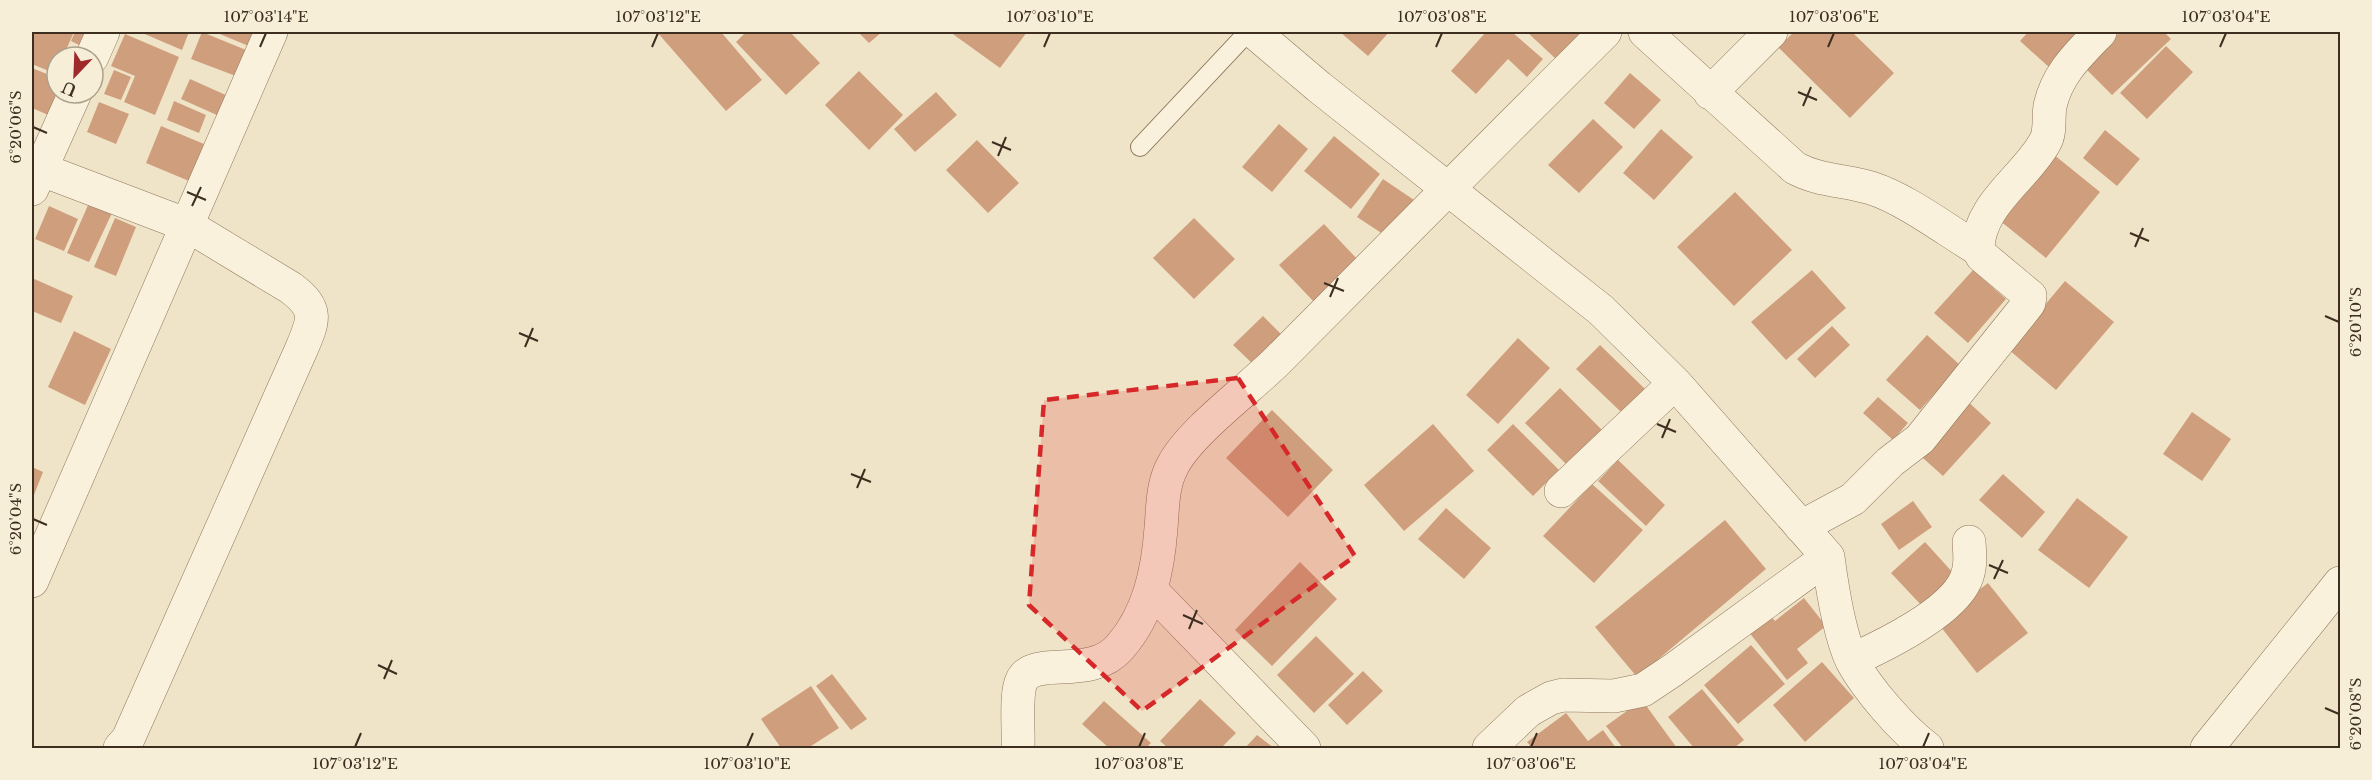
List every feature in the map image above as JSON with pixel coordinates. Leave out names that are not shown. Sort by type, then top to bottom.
[{"type":"street","points":[[32,581],[271,32]]},
{"type":"street","points":[[1254,32],[1319,87],[1600,310],[1675,383],[1828,557],[1833,596],[1852,660],[1911,736],[1927,748]]},
{"type":"street","points":[[1018,748],[1021,681],[1029,671],[1053,666],[1082,668],[1102,662],[1120,648],[1152,590],[1159,558],[1163,493],[1173,465],[1195,438],[1267,371],[1605,32]]},
{"type":"street","points":[[1646,32],[1710,93],[1796,168],[1810,176],[1850,182],[1887,194],[1978,249],[1982,256],[2030,296],[2029,303],[1920,439],[1890,462],[1852,499],[1801,527]]},
{"type":"street","points":[[1710,93],[1771,32]]},
{"type":"street","points":[[1978,249],[1982,230],[2001,194],[2046,142],[2049,110],[2058,79],[2100,32]]},
{"type":"street","points":[[69,105],[34,175],[187,225],[291,288],[306,300],[313,311],[310,330],[302,350],[128,740],[120,748]]},
{"type":"street","points":[[1561,491],[1675,383]]},
{"type":"street","points":[[1852,660],[1897,639],[1947,602],[1965,582],[1971,562],[1969,543]]},
{"type":"street","points":[[1489,748],[1528,711],[1551,698],[1563,695],[1614,696],[1643,690],[1828,557]]},
{"type":"street","points":[[2207,748],[2340,583]]},
{"type":"street","points":[[1152,590],[1304,748]]},
{"type":"lane","points":[[1140,147],[1248,32]]},
{"type":"highlighted area","points":[[1238,378],[1355,556],[1142,711],[1029,605],[1044,400]]},
{"type":"building","points":[[32,32],[74,32],[68,45],[45,45],[45,69],[32,64]]},
{"type":"building","points":[[75,32],[89,32],[84,45],[71,41]]},
{"type":"building","points":[[140,32],[189,32],[182,50]]},
{"type":"building","points":[[202,32],[251,52],[241,78],[191,59]]},
{"type":"building","points":[[215,32],[257,32],[251,47]]},
{"type":"building","points":[[657,32],[721,32],[762,80],[726,111]]},
{"type":"building","points":[[746,32],[790,32],[820,63],[786,95],[736,42]]},
{"type":"building","points":[[858,32],[882,32],[869,43]]},
{"type":"building","points":[[950,32],[1027,32],[1000,68]]},
{"type":"building","points":[[1340,32],[1389,32],[1368,56]]},
{"type":"building","points":[[1486,32],[1512,32],[1543,59],[1527,77],[1508,59],[1476,94],[1451,71]]},
{"type":"building","points":[[1527,32],[1582,32],[1556,59]]},
{"type":"building","points":[[1794,32],[1852,32],[1894,73],[1850,118],[1778,47]]},
{"type":"building","points":[[2028,32],[2081,32],[2051,69],[2020,41]]},
{"type":"building","points":[[2120,32],[2164,32],[2171,39],[2112,95],[2083,66]]},
{"type":"building","points":[[125,34],[179,57],[155,115],[124,102],[135,76],[111,66]]},
{"type":"building","points":[[2166,46],[2193,72],[2147,119],[2120,93]]},
{"type":"building","points":[[32,68],[45,73],[45,105],[54,105],[53,117],[32,108]]},
{"type":"building","points":[[114,70],[131,77],[121,100],[105,94]]},
{"type":"building","points":[[859,71],[903,115],[869,150],[825,105]]},
{"type":"building","points":[[1630,73],[1661,100],[1634,129],[1604,103]]},
{"type":"building","points":[[190,79],[228,96],[219,116],[181,99]]},
{"type":"building","points":[[936,92],[957,115],[915,152],[894,129]]},
{"type":"building","points":[[174,101],[206,115],[199,133],[167,120]]},
{"type":"building","points":[[105,104],[129,114],[116,144],[87,132],[98,105]]},
{"type":"building","points":[[1593,119],[1623,147],[1579,193],[1548,165]]},
{"type":"building","points":[[1279,124],[1308,149],[1272,192],[1242,167]]},
{"type":"building","points":[[161,126],[204,144],[189,181],[146,163]]},
{"type":"building","points":[[1661,129],[1693,157],[1654,200],[1623,173]]},
{"type":"building","points":[[2105,130],[2140,159],[2117,186],[2083,158]]},
{"type":"building","points":[[1334,136],[1380,174],[1351,209],[1304,171]]},
{"type":"building","points":[[977,140],[1019,183],[988,213],[946,170]]},
{"type":"building","points":[[2053,154],[2100,192],[2046,258],[1999,220]]},
{"type":"building","points":[[1383,179],[1417,202],[1392,240],[1357,217]]},
{"type":"building","points":[[1735,192],[1792,250],[1734,306],[1677,247]]},
{"type":"building","points":[[89,203],[112,213],[89,262],[67,253]]},
{"type":"building","points":[[49,206],[78,219],[64,251],[35,239]]},
{"type":"building","points":[[115,218],[136,227],[116,276],[94,267]]},
{"type":"building","points":[[1194,218],[1235,259],[1194,299],[1153,258]]},
{"type":"building","points":[[1324,224],[1359,261],[1314,302],[1279,265]]},
{"type":"building","points":[[1812,270],[1846,308],[1786,360],[1751,322]]},
{"type":"building","points":[[1973,270],[2006,299],[1968,343],[1934,313]]},
{"type":"building","points":[[32,278],[73,296],[61,323],[32,311]]},
{"type":"building","points":[[2065,281],[2114,322],[2056,390],[2008,349]]},
{"type":"building","points":[[1263,316],[1285,338],[1256,367],[1233,345]]},
{"type":"building","points":[[1832,326],[1850,345],[1815,378],[1797,359]]},
{"type":"building","points":[[74,331],[111,349],[85,405],[48,387]]},
{"type":"building","points":[[1927,335],[1960,365],[1920,410],[1886,380]]},
{"type":"building","points":[[1518,338],[1550,368],[1498,424],[1466,395]]},
{"type":"building","points":[[1600,345],[1645,389],[1621,412],[1576,369]]},
{"type":"building","points":[[1560,388],[1607,435],[1572,470],[1525,423]]},
{"type":"building","points":[[1878,397],[1908,423],[1893,440],[1863,413]]},
{"type":"building","points":[[1963,397],[1991,423],[1943,476],[1914,450]]},
{"type":"building","points":[[1272,410],[1333,470],[1288,517],[1226,458]]},
{"type":"building","points":[[2192,412],[2231,439],[2202,481],[2163,454]]},
{"type":"building","points":[[1433,424],[1474,471],[1404,531],[1364,485]]},
{"type":"building","points":[[1513,424],[1559,470],[1533,496],[1487,450]]},
{"type":"building","points":[[1618,460],[1665,505],[1646,526],[1598,481]]},
{"type":"building","points":[[32,467],[43,472],[32,500]]},
{"type":"building","points":[[2003,474],[2045,512],[2022,538],[1979,500]]},
{"type":"building","points":[[1592,484],[1643,530],[1594,583],[1543,536]]},
{"type":"building","points":[[2077,498],[2128,537],[2089,588],[2038,550]]},
{"type":"building","points":[[1913,501],[1932,527],[1899,550],[1881,524]]},
{"type":"building","points":[[1446,508],[1491,548],[1464,579],[1418,539]]},
{"type":"building","points":[[1725,520],[1766,569],[1637,677],[1595,627]]},
{"type":"building","points":[[1925,542],[1955,575],[1922,606],[1891,573]]},
{"type":"building","points":[[1300,562],[1337,599],[1272,666],[1235,630]]},
{"type":"building","points":[[1988,583],[2028,633],[1977,673],[1937,622]]},
{"type":"building","points":[[1804,598],[1826,626],[1797,649],[1808,663],[1787,680],[1748,631],[1769,614],[1775,621]]},
{"type":"building","points":[[1316,636],[1354,674],[1314,713],[1277,675]]},
{"type":"building","points":[[1751,645],[1785,684],[1738,724],[1704,685]]},
{"type":"building","points":[[1822,662],[1854,698],[1805,742],[1773,705]]},
{"type":"building","points":[[1363,671],[1383,691],[1347,725],[1328,705]]},
{"type":"building","points":[[832,674],[867,719],[851,730],[816,686]]},
{"type":"building","points":[[811,686],[839,728],[808,748],[781,748],[761,719]]},
{"type":"building","points":[[1702,689],[1744,740],[1734,748],[1694,748],[1668,717]]},
{"type":"building","points":[[1200,699],[1236,733],[1221,748],[1168,748],[1160,741]]},
{"type":"building","points":[[1642,700],[1677,748],[1623,748],[1606,726]]},
{"type":"building","points":[[1104,701],[1151,743],[1146,748],[1109,748],[1082,724]]},
{"type":"building","points":[[1566,713],[1588,741],[1603,730],[1616,748],[1532,748],[1527,742]]},
{"type":"building","points":[[1257,735],[1274,748],[1245,748]]}]
